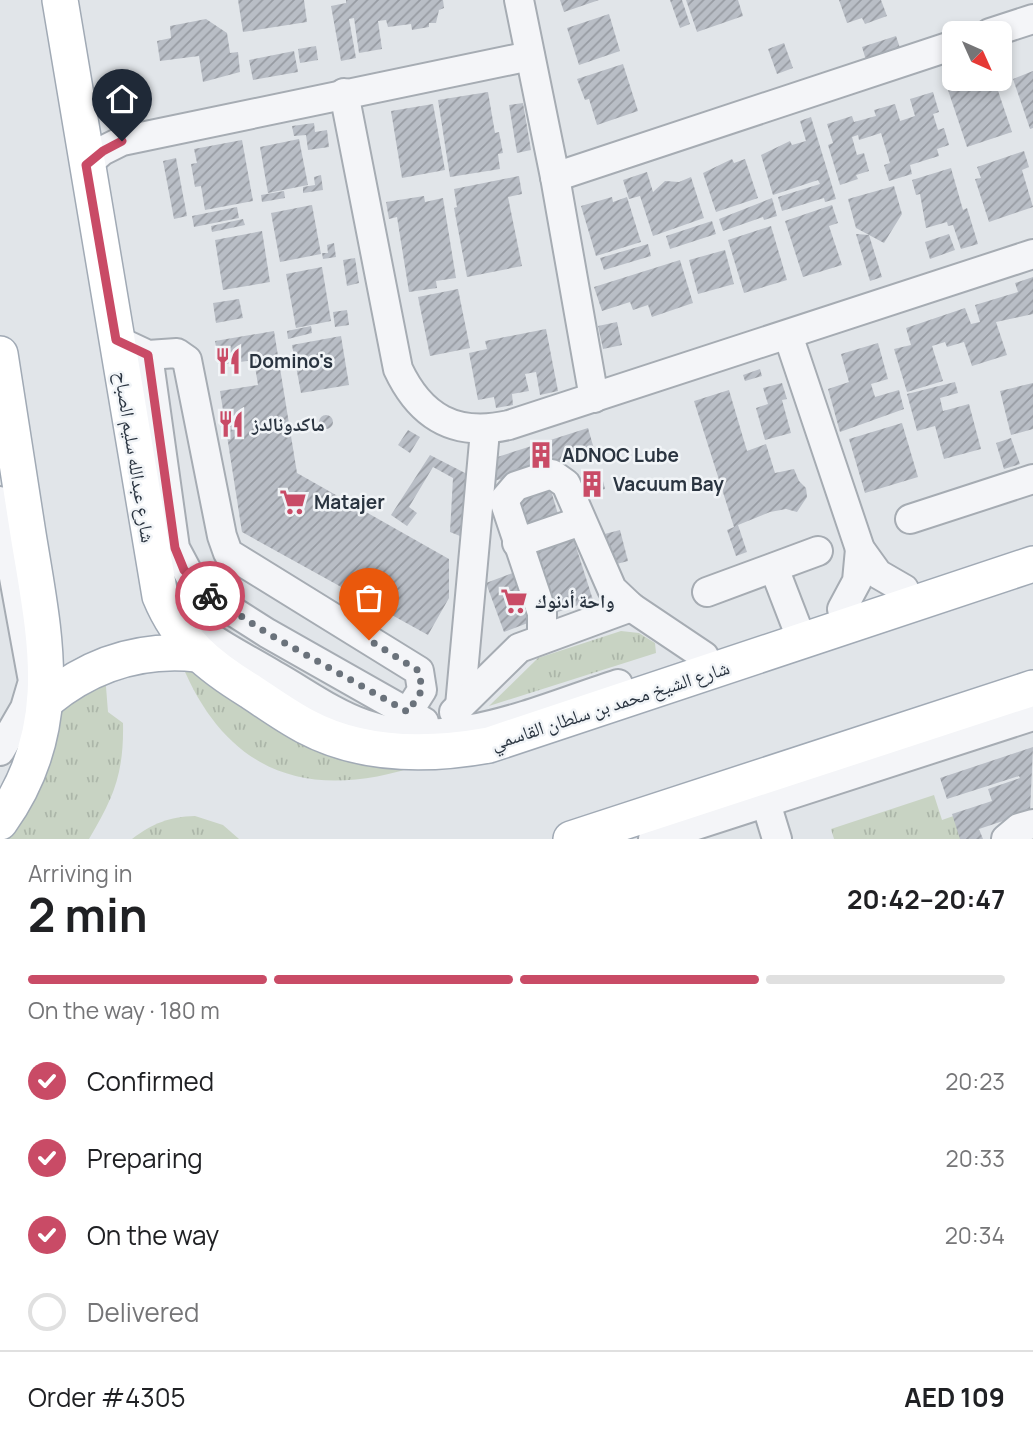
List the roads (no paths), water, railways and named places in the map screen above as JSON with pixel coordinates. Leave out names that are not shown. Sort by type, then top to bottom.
[{"type":"main road","name":"شارع عبدالله سليم الصباح","points":[[60,0],[122,378],[166,569],[170,620],[206,648]]},
{"type":"main road","points":[[0,354],[6,436],[46,648],[47,700],[30,769],[0,822]]},
{"type":"main road","name":"شارع الشيخ محمد بن سلطان القاسمي","points":[[206,648],[306,727],[356,744],[409,752],[463,750],[515,737],[1032,552]]},
{"type":"main road","points":[[47,700],[88,672],[120,660],[206,648]]},
{"type":"main road","points":[[571,839],[1033,688]]},
{"type":"street","points":[[519,0],[555,177],[594,398]]},
{"type":"street","points":[[1012,26],[1033,19]]},
{"type":"street","points":[[555,177],[942,49]]},
{"type":"street","points":[[86,165],[103,151],[122,141],[530,56]]},
{"type":"street","points":[[344,93],[398,369],[408,390],[423,408],[443,421],[485,431],[1033,254]]},
{"type":"street","points":[[82,131],[101,138],[122,141]]},
{"type":"street","points":[[788,335],[860,550],[877,574],[904,589]]},
{"type":"street","points":[[116,340],[148,355],[177,354],[191,365],[232,555],[212,598]]},
{"type":"street","points":[[122,378],[148,355]]},
{"type":"street","points":[[148,355],[166,569]]},
{"type":"street","points":[[460,706],[485,431]]},
{"type":"street","points":[[542,637],[542,613],[505,505],[507,494],[516,486],[546,474],[563,480],[606,580],[631,607],[704,656]]},
{"type":"street","points":[[910,519],[1033,479]]},
{"type":"street","points":[[0,501],[33,681],[25,708],[0,751]]},
{"type":"street","points":[[517,543],[581,521]]},
{"type":"street","points":[[842,609],[857,581],[860,550]]},
{"type":"street","points":[[707,592],[818,551]]},
{"type":"street","points":[[206,648],[363,724],[408,733],[441,733],[525,714],[904,589],[1032,552]]},
{"type":"street","points":[[166,569],[202,555],[232,555],[419,671],[422,690],[408,712]]},
{"type":"street","points":[[775,568],[796,625]]},
{"type":"street","points":[[166,569],[192,580],[212,598],[267,633],[441,733]]},
{"type":"street","points":[[441,733],[460,706],[519,648],[542,637],[631,607]]},
{"type":"street","points":[[206,648],[267,633]]},
{"type":"street","points":[[653,839],[1033,716]]},
{"type":"street","points":[[766,803],[777,839]]},
{"type":"street","points":[[1006,839],[1019,828],[1033,824]]},
{"type":"place","name":"Domino's","points":[[228,361]]},
{"type":"place","name":"ماكدونالدز","points":[[231,424]]},
{"type":"place","name":"ADNOC Lube","points":[[541,455]]},
{"type":"place","name":"Vacuum Bay","points":[[592,484]]},
{"type":"place","name":"Matajer","points":[[293,502]]},
{"type":"place","name":"واحة أدنوك","points":[[514,601]]}]
